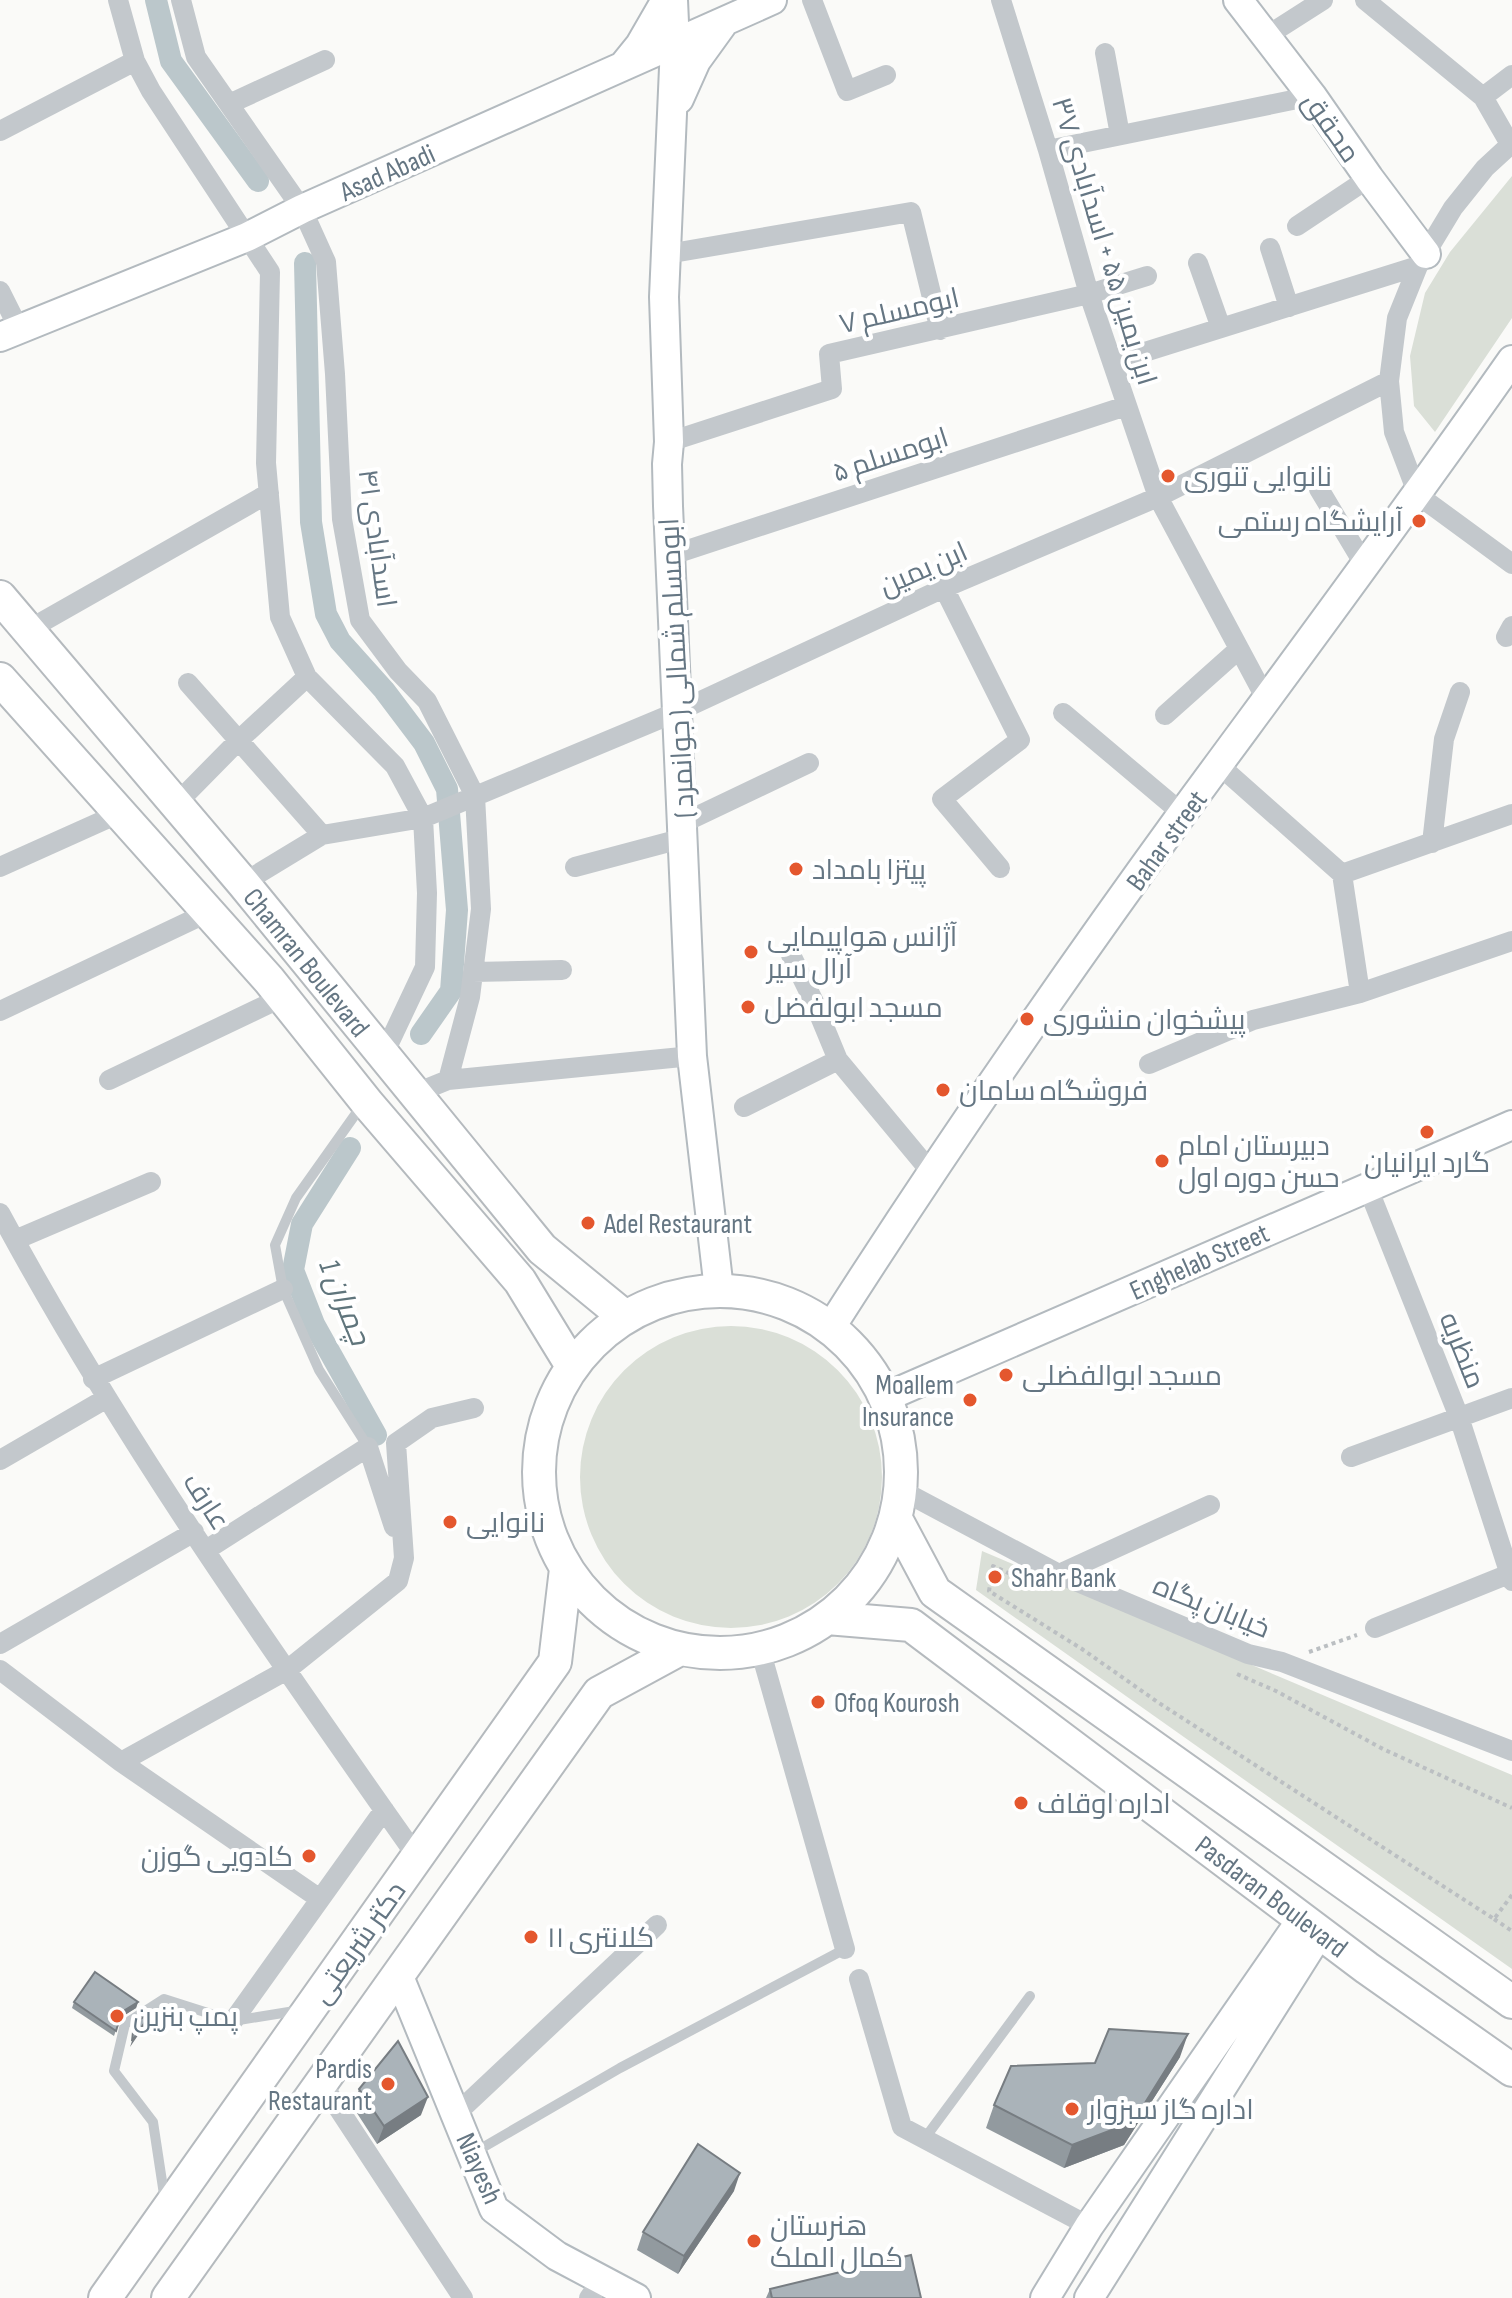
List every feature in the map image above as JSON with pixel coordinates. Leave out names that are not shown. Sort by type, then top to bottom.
[{"type":"main road","points":[[620,69],[640,45],[666,0]]},
{"type":"main road","name":"ابومسلم شمالی ( جوانمرد )","points":[[673,0],[675,45],[664,297],[667,464],[692,1056],[719,1290]]},
{"type":"main road","name":"Asad Abadi","points":[[10,333],[247,237],[302,209],[772,0]]},
{"type":"main road","name":"محقق","points":[[1238,0],[1312,96],[1422,260]]},
{"type":"main road","points":[[672,119],[696,61],[725,22]]},
{"type":"main road","name":"Bahar street","points":[[831,1327],[931,1172],[1183,814],[1364,564],[1418,495],[1512,360]]},
{"type":"main road","name":"Chamran Boulevard","points":[[0,597],[177,803],[542,1249],[625,1317]]},
{"type":"main road","name":"Chamran Boulevard","points":[[0,679],[283,997],[365,1100],[520,1281],[572,1366]]},
{"type":"main road","name":"Enghelab Street","points":[[886,1397],[1512,1125]]},
{"type":"main road","points":[[719,1290],[778,1299],[831,1327],[863,1359],[886,1397],[899,1437],[898,1505],[881,1557],[857,1591],[827,1618],[795,1637],[760,1649],[720,1653],[680,1649],[635,1633],[596,1606],[566,1569],[544,1520],[538,1466],[548,1414],[572,1366],[596,1339],[625,1317],[670,1297],[719,1290]]},
{"type":"main road","name":"Pasdaran Boulevard","points":[[898,1505],[935,1592],[1512,2002]]},
{"type":"main road","name":"دکتر شریعتی","points":[[105,2298],[555,1662],[566,1569]]},
{"type":"main road","name":"Pasdaran Boulevard","points":[[827,1618],[911,1625],[1296,1923],[1512,2070]]},
{"type":"main road","name":"دکتر شریعتی","points":[[168,2298],[599,1693],[680,1649]]},
{"type":"main road","points":[[455,1804],[481,1800],[494,1812],[500,1831]]},
{"type":"main road","points":[[1045,2298],[1089,2226],[1296,1923],[1344,1884]]},
{"type":"main road","points":[[1089,2298],[1296,1923]]},
{"type":"main road","name":"Niayesh","points":[[398,1974],[494,2209],[595,2289],[636,2298]]},
{"type":"street","points":[[118,0],[135,61],[151,91],[270,272],[266,463],[280,617],[307,677],[395,766],[423,818],[427,893],[425,967],[383,1056]]},
{"type":"street","name":"اسدآبادی ۴۱","points":[[181,0],[196,57],[302,209],[326,262],[342,519],[360,620],[398,671],[427,701],[475,796],[481,909],[470,997],[448,1080]]},
{"type":"street","points":[[812,0],[847,91],[886,75]]},
{"type":"street","name":"ابن یمین ۵۵ + اسدآبادی ۳۷","points":[[1001,0],[1089,294],[1158,497],[1266,699]]},
{"type":"street","points":[[1265,37],[1323,0]]},
{"type":"street","points":[[1365,0],[1483,97],[1511,144],[1485,168],[1453,208],[1422,260],[1397,318],[1389,381],[1394,432],[1418,495],[1512,564]]},
{"type":"street","points":[[1105,53],[1120,135]]},
{"type":"street","points":[[229,104],[325,60]]},
{"type":"street","points":[[0,131],[135,61]]},
{"type":"street","points":[[1483,97],[1512,75]]},
{"type":"street","points":[[1048,150],[1312,96]]},
{"type":"street","points":[[1297,226],[1369,178]]},
{"type":"street","points":[[667,254],[911,212],[940,330]]},
{"type":"street","points":[[1270,248],[1289,307]]},
{"type":"street","points":[[1113,362],[1289,307],[1422,260]]},
{"type":"street","points":[[1198,263],[1221,328]]},
{"type":"street","name":"ابومسلم ۷","points":[[669,442],[832,389],[829,354],[1089,294],[1147,276]]},
{"type":"street","points":[[0,291],[10,333]]},
{"type":"street","name":"ابن یمین","points":[[423,818],[679,711],[944,588],[1158,497],[1389,381]]},
{"type":"street","name":"ابومسلم ۵","points":[[672,555],[1126,406]]},
{"type":"street","points":[[1319,489],[1364,564]]},
{"type":"street","points":[[28,630],[269,493]]},
{"type":"street","points":[[944,588],[1020,740],[942,799],[1000,868]]},
{"type":"street","points":[[1165,715],[1239,649]]},
{"type":"street","points":[[177,803],[307,677]]},
{"type":"street","points":[[188,683],[322,835]]},
{"type":"street","points":[[1432,843],[1444,739],[1460,692]]},
{"type":"street","points":[[1063,713],[1183,814]]},
{"type":"street","points":[[575,867],[684,830],[809,763]]},
{"type":"street","points":[[1220,766],[1342,874],[1360,993]]},
{"type":"street","points":[[0,867],[120,813]]},
{"type":"street","points":[[1342,874],[1512,814]]},
{"type":"street","points":[[243,883],[322,835],[423,818]]},
{"type":"street","points":[[0,1011],[209,912]]},
{"type":"street","points":[[1149,1064],[1253,1020],[1360,993],[1512,941]]},
{"type":"street","points":[[791,955],[838,1060],[931,1172]]},
{"type":"street","points":[[473,972],[562,970]]},
{"type":"street","points":[[109,1080],[283,997]]},
{"type":"street","points":[[416,1093],[448,1080],[692,1056]]},
{"type":"street","points":[[744,1107],[838,1060]]},
{"type":"street","points":[[15,1240],[151,1182]]},
{"type":"street","name":"منظریه","points":[[1368,1188],[1459,1417],[1511,1578]]},
{"type":"street","name":"عارف","points":[[1,1217],[93,1379],[287,1670],[417,1857]]},
{"type":"street","points":[[93,1379],[283,1289]]},
{"type":"street","points":[[0,1460],[107,1398]]},
{"type":"street","points":[[1351,1457],[1512,1398]]},
{"type":"street","points":[[121,1762],[287,1670],[398,1581],[404,1558],[396,1443],[432,1418],[474,1408]]},
{"type":"street","points":[[206,1550],[368,1447],[404,1558]]},
{"type":"street","name":"خیابان پگاه","points":[[898,1505],[1248,1654],[1282,1662],[1512,1751]]},
{"type":"street","points":[[1059,1574],[1210,1505]]},
{"type":"street","points":[[0,1644],[194,1532]]},
{"type":"street","points":[[1375,1628],[1511,1578]]},
{"type":"street","points":[[760,1649],[845,1949]]},
{"type":"street","points":[[0,1670],[121,1762],[320,1899]]},
{"type":"street","points":[[233,2021],[384,1810]]},
{"type":"street","points":[[1292,1846],[1315,1848],[1404,1913],[1412,1932]]},
{"type":"street","points":[[456,2114],[657,1925]]},
{"type":"street","points":[[859,1979],[902,2127],[1089,2226]]},
{"type":"street","points":[[321,2082],[462,2298]]},
{"type":"lane","points":[[365,1100],[296,1198],[275,1245],[283,1289],[319,1370],[368,1447]]},
{"type":"lane","points":[[473,2154],[620,2068],[845,1949]]},
{"type":"lane","points":[[925,2138],[1030,1996]]},
{"type":"lane","points":[[167,2213],[153,2122],[114,2071],[125,2024],[164,1999],[233,2021],[311,2009]]},
{"type":"path","points":[[1022,1579],[993,1566],[989,1591],[1512,1931]]},
{"type":"path","points":[[1282,1662],[1375,1628]]},
{"type":"path","points":[[1236,1673],[1383,1749],[1512,1808]]},
{"type":"path","points":[[1494,1919],[1512,1895]]},
{"type":"shaded area","points":[[1512,176],[1512,318],[1435,432],[1414,406],[1410,356],[1425,293],[1450,252]]},
{"type":"shaded area","points":[[731,1326],[760,1329],[789,1337],[815,1351],[838,1370],[857,1393],[871,1419],[879,1448],[882,1477],[879,1506],[871,1535],[857,1561],[838,1584],[815,1603],[789,1617],[760,1625],[731,1628],[702,1625],[673,1617],[647,1603],[624,1584],[605,1561],[591,1535],[583,1506],[580,1477],[583,1448],[591,1419],[605,1393],[624,1370],[647,1351],[673,1337],[702,1329]]},
{"type":"shaded area","points":[[982,1551],[1512,1775],[1512,1969],[976,1590]]},
{"type":"building","points":[[95,1972],[138,2002],[122,2012],[116,2031],[74,2002]]},
{"type":"building","points":[[152,2012],[132,2041],[134,2023]]},
{"type":"building","name":"اداره گاز سبزوار","points":[[1109,2029],[1188,2034],[1133,2122],[1072,2145],[994,2105],[1011,2066],[1095,2063]]},
{"type":"building","points":[[398,2041],[428,2097],[384,2126],[359,2089]]},
{"type":"building","points":[[698,2144],[740,2173],[684,2256],[643,2232]]},
{"type":"building","points":[[911,2255],[921,2298],[772,2298],[770,2289]]},
{"type":"waterway","points":[[156,0],[171,61],[258,181]]},
{"type":"waterway","points":[[305,263],[311,522],[326,614],[340,641],[384,690],[424,743],[447,789],[457,910],[451,991],[421,1034]]},
{"type":"waterway","name":"چمران 1","points":[[350,1148],[302,1224],[293,1270],[314,1324],[376,1435]]},
{"type":"place","name":"نانوایی تنوری","points":[[1168,476]]},
{"type":"place","name":"آرایشگاه رستمی","points":[[1419,521]]},
{"type":"place","name":"پیتزا بامداد","points":[[796,869]]},
{"type":"place","name":"آژانس هواپیمایی آرال سیر","points":[[751,952]]},
{"type":"place","name":"مسجد ابولفضل","points":[[748,1007]]},
{"type":"place","name":"پیشخوان منشوری","points":[[1027,1019]]},
{"type":"place","name":"فروشگاه سامان","points":[[943,1090]]},
{"type":"place","name":"گارد ایرانیان","points":[[1427,1132]]},
{"type":"place","name":"دبیرستان امام حسن دوره اول","points":[[1162,1161]]},
{"type":"place","name":"Adel Restaurant","points":[[588,1223]]},
{"type":"place","name":"مسجد ابوالفضلی","points":[[1006,1375]]},
{"type":"place","name":"Moallem Insurance","points":[[970,1400]]},
{"type":"place","name":"نانوایی","points":[[450,1522]]},
{"type":"place","name":"Shahr Bank","points":[[995,1577]]},
{"type":"place","name":"Ofoq Kourosh","points":[[818,1702]]},
{"type":"place","name":"اداره اوقاف","points":[[1021,1803]]},
{"type":"place","name":"کادویی گوزن","points":[[309,1856]]},
{"type":"place","name":"کلانتری ۱۱","points":[[531,1937]]},
{"type":"place","name":"پمپ بنزین","points":[[117,2016]]},
{"type":"place","name":"Pardis Restaurant","points":[[388,2084]]},
{"type":"place","name":"اداره گاز سبزوار","points":[[1072,2109]]},
{"type":"place","name":"هنرستان کمال الملک","points":[[754,2241]]}]
